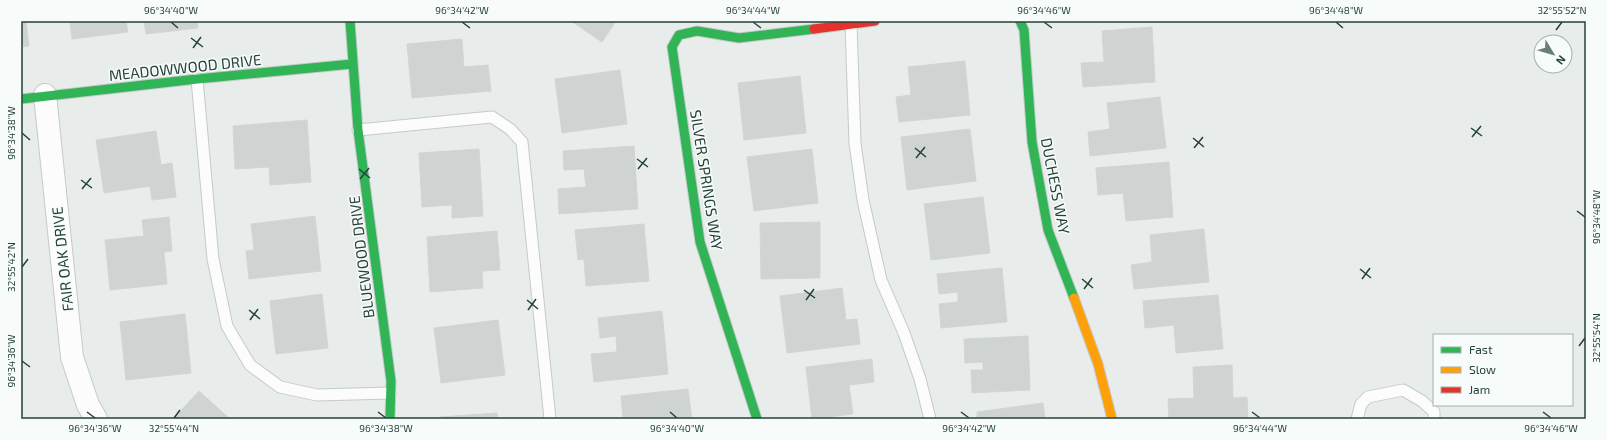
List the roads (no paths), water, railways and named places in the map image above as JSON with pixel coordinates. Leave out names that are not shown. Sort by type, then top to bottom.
[{"type":"street","name":"BLUEWOOD DRIVE","points":[[350,21],[358,130],[391,381],[390,419]]},
{"type":"street","points":[[851,24],[875,21]]},
{"type":"street","name":"DUCHESS WAY","points":[[1020,21],[1024,30],[1032,142],[1048,230],[1098,364],[1112,419]]},
{"type":"street","name":"SILVER SPRINGS WAY","points":[[756,419],[700,242],[672,47],[679,35],[697,31],[739,38],[851,24]]},
{"type":"street","name":"MEADOWWOOD DRIVE","points":[[21,99],[45,95],[352,64]]},
{"type":"street","name":"FAIR OAK DRIVE","points":[[45,95],[72,357],[88,405],[96,419]]},
{"type":"lane","points":[[851,24],[855,143],[863,200],[881,280],[909,346],[920,379],[930,419]]},
{"type":"lane","points":[[197,79],[213,259],[227,326],[250,365],[280,387],[317,395],[390,394]]},
{"type":"lane","points":[[358,130],[492,117],[510,129],[522,142],[550,419]]},
{"type":"lane","points":[[1357,419],[1362,404],[1368,397],[1403,390],[1422,401],[1434,412],[1434,419]]}]
